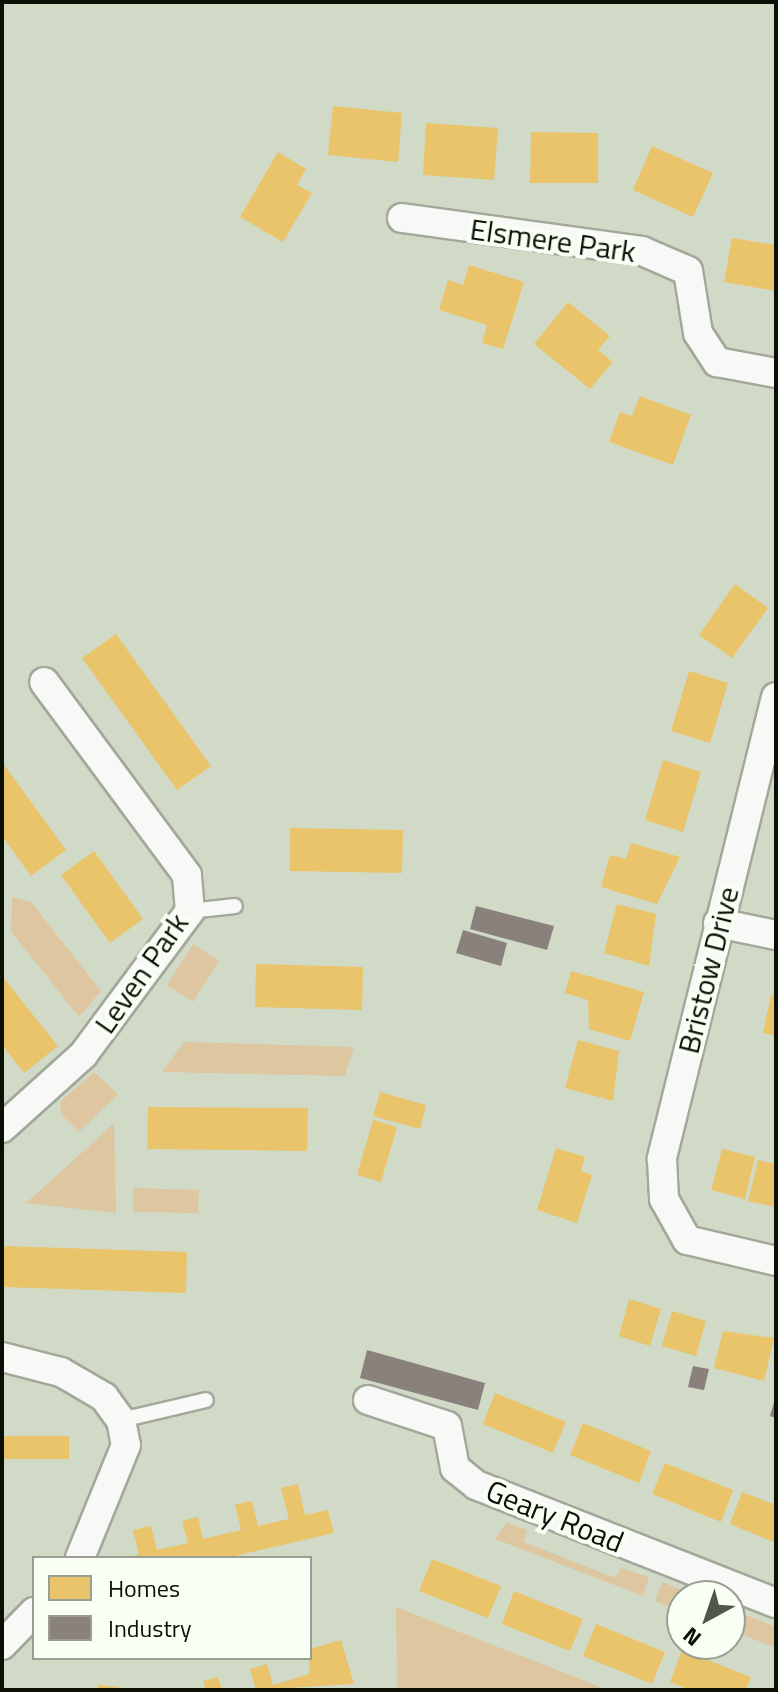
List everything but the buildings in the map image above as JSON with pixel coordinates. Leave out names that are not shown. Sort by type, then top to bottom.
[{"type":"street","name":"Elsmere Park","points":[[402,218],[642,251],[688,271],[698,333],[717,362],[776,373]]},
{"type":"street","name":"Leven Park","points":[[2,1128],[83,1055],[190,911],[187,875],[44,682]]},
{"type":"street","name":"Bristow Drive","points":[[776,697],[662,1159],[664,1199],[687,1240],[776,1261]]},
{"type":"street","points":[[718,923],[776,935]]},
{"type":"street","points":[[2,1357],[61,1372],[104,1397],[124,1433],[81,1556]]},
{"type":"street","name":"Geary Road","points":[[368,1400],[447,1426],[455,1468],[476,1485],[776,1603]]},
{"type":"street","points":[[2,1645],[32,1614]]},
{"type":"lane","points":[[190,911],[235,906]]},
{"type":"lane","points":[[124,1433],[206,1400]]},
{"type":"shaded area","points":[[12,897],[31,902],[101,991],[79,1017],[11,931]]},
{"type":"shaded area","points":[[193,944],[219,961],[193,1002],[167,985]]},
{"type":"shaded area","points":[[184,1042],[354,1047],[345,1076],[162,1072]]},
{"type":"shaded area","points":[[94,1072],[118,1094],[79,1132],[61,1114],[60,1102]]},
{"type":"shaded area","points":[[114,1123],[116,1213],[26,1203],[86,1149]]},
{"type":"shaded area","points":[[133,1188],[199,1190],[198,1213],[133,1212]]},
{"type":"shaded area","points":[[507,1523],[527,1530],[524,1542],[615,1578],[621,1568],[649,1577],[643,1596],[495,1539]]},
{"type":"shaded area","points":[[662,1582],[666,1584],[666,1605],[655,1601]]},
{"type":"shaded area","points":[[396,1607],[608,1690],[397,1690]]},
{"type":"shaded area","points":[[746,1615],[776,1627],[776,1648],[746,1636]]}]
